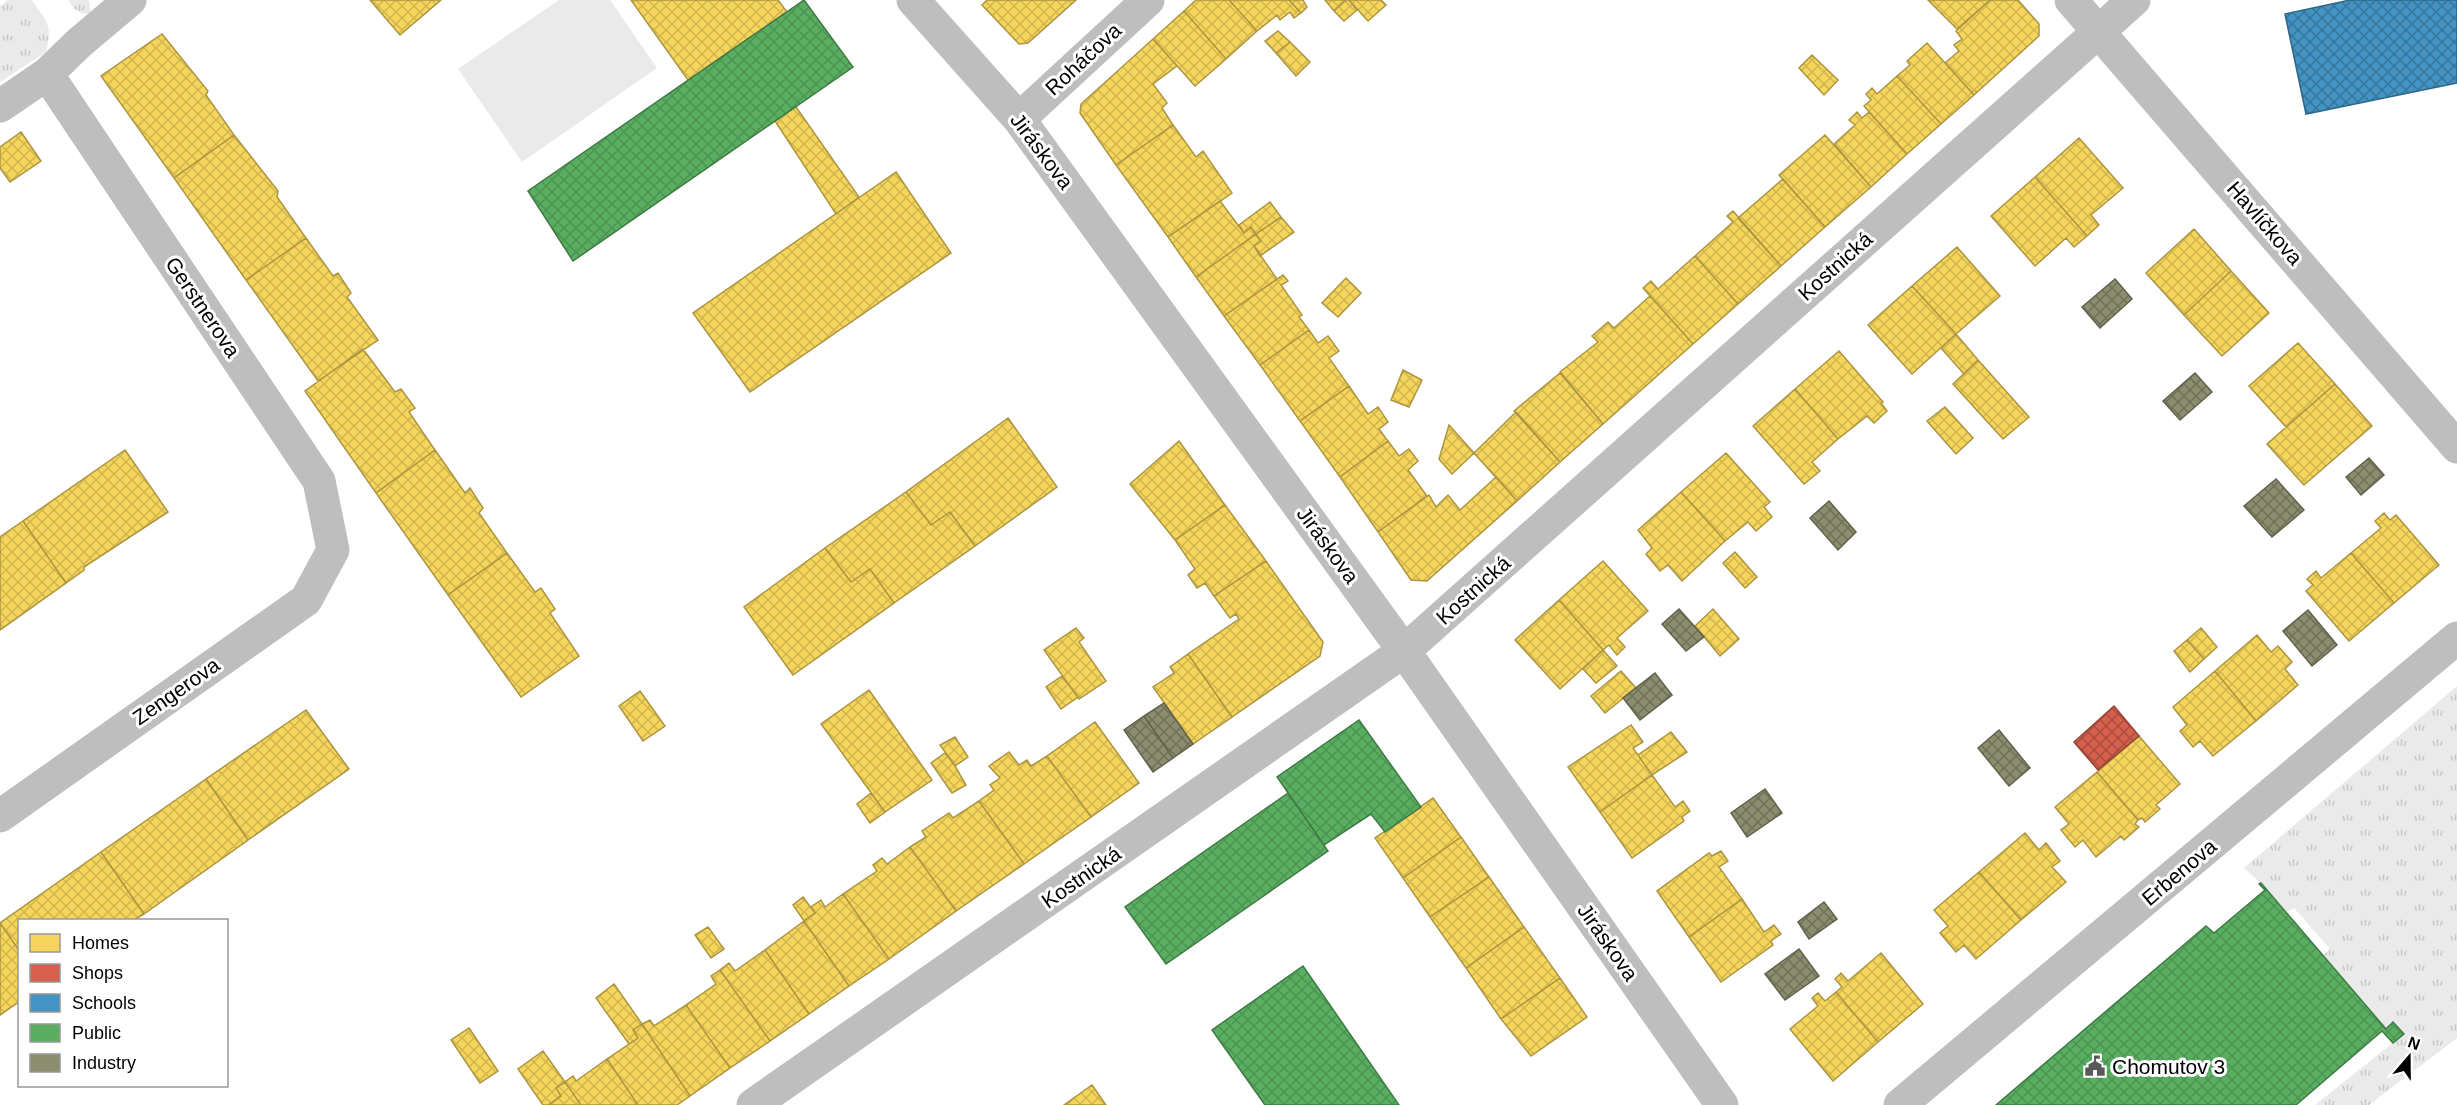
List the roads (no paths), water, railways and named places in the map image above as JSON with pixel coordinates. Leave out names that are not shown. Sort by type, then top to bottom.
[{"type":"street","points":[[0,106],[47,74],[79,43],[130,0]]},
{"type":"street","name":"Jiráskova","points":[[913,0],[1019,118],[1404,651],[1722,1105]]},
{"type":"street","name":"Roháčova","points":[[1019,118],[1148,0]]},
{"type":"street","name":"Havlíčkova","points":[[2072,0],[2457,447]]},
{"type":"street","name":"Kostnická","points":[[753,1105],[1404,651],[2134,0]]},
{"type":"street","name":"Gerstnerova","points":[[47,74],[319,481],[333,550]]},
{"type":"street","name":"Zengerova","points":[[0,816],[306,600],[333,550]]},
{"type":"street","name":"Erbenova","points":[[1900,1105],[2457,638]]},
{"type":"place","name":"Chomutov 3","points":[[2095,1066]]}]
